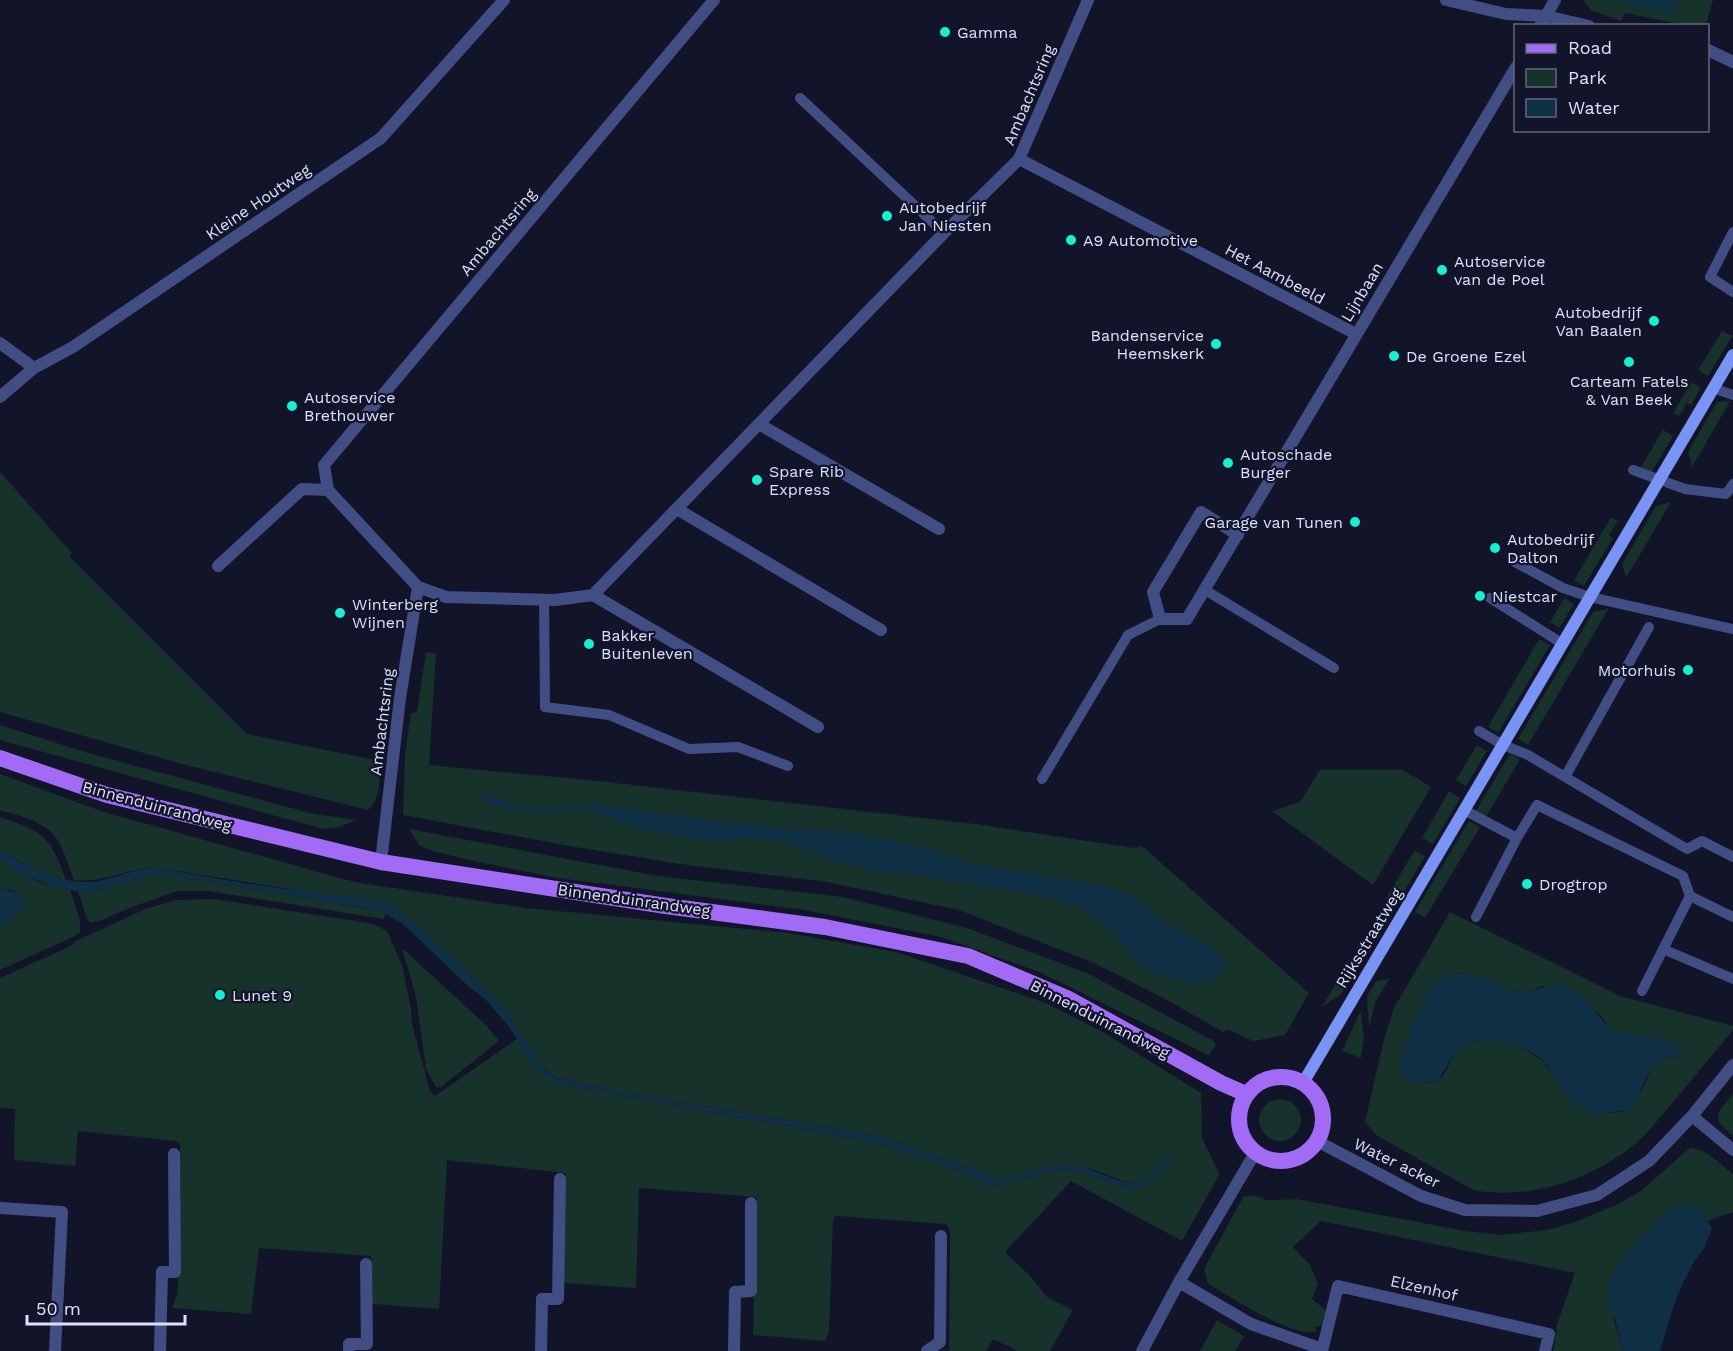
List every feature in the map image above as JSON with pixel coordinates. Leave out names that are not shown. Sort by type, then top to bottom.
[{"type":"main road","name":"Rijksstraatweg","points":[[1304,1083],[1733,355]]},
{"type":"main road","name":"Binnenduinrandweg","points":[[0,758],[106,795],[381,862],[666,906],[825,927],[968,956],[1067,998],[1221,1083],[1246,1094]]},
{"type":"main road","points":[[1283,1077],[1304,1083],[1320,1103],[1323,1116],[1322,1129],[1317,1141],[1305,1154],[1289,1161],[1271,1161],[1255,1153],[1239,1130],[1239,1111],[1246,1094],[1263,1081],[1273,1078],[1283,1077]]},
{"type":"street","name":"Kleine Houtweg","points":[[0,397],[34,368],[73,347],[381,138],[504,0]]},
{"type":"street","name":"Ambachtsring","points":[[328,490],[324,465],[714,0]]},
{"type":"street","name":"Ambachtsring","points":[[593,595],[944,233],[1019,159],[1088,0]]},
{"type":"street","points":[[1446,0],[1506,14],[1571,24]]},
{"type":"street","points":[[1543,21],[1555,0]]},
{"type":"street","points":[[1709,51],[1733,62]]},
{"type":"street","name":"Lijnbaan","points":[[1161,619],[1187,619],[1514,69]]},
{"type":"street","name":"Het Aambeeld","points":[[1019,159],[1356,334]]},
{"type":"street","points":[[0,343],[34,368]]},
{"type":"street","points":[[759,424],[939,529]]},
{"type":"street","points":[[218,566],[302,489],[328,490],[418,587],[446,597],[544,600],[593,595],[818,727]]},
{"type":"street","points":[[677,508],[881,630]]},
{"type":"street","points":[[1161,619],[1153,592],[1201,512],[1238,535]]},
{"type":"street","name":"Ambachtsring","points":[[381,862],[400,698],[418,587]]},
{"type":"street","name":"Water acker","points":[[1317,1141],[1421,1196],[1465,1210],[1537,1211],[1597,1195],[1649,1161],[1692,1116],[1733,1065]]},
{"type":"street","points":[[1692,1116],[1733,1150]]},
{"type":"street","points":[[1142,1351],[1179,1282],[1255,1153]]},
{"type":"street","points":[[160,1351],[162,1272],[176,1272],[174,1154]]},
{"type":"street","points":[[541,1351],[542,1299],[558,1299],[560,1179]]},
{"type":"street","points":[[734,1351],[735,1292],[751,1291],[751,1203]]},
{"type":"street","points":[[0,1208],[62,1212],[54,1351]]},
{"type":"street","points":[[927,1351],[940,1342],[941,1236]]},
{"type":"street","points":[[349,1348],[367,1344],[366,1264]]},
{"type":"street","name":"Elzenhof","points":[[1179,1282],[1251,1324],[1322,1350],[1338,1286],[1549,1334],[1545,1351]]},
{"type":"lane","points":[[800,98],[944,233]]},
{"type":"lane","points":[[1733,232],[1710,277],[1733,292]]},
{"type":"lane","points":[[1713,388],[1733,395]]},
{"type":"lane","points":[[1633,470],[1684,489],[1726,494],[1733,484]]},
{"type":"lane","points":[[1515,562],[1563,588],[1590,597],[1733,629]]},
{"type":"lane","points":[[1205,590],[1334,668]]},
{"type":"lane","points":[[1490,598],[1563,644]]},
{"type":"lane","points":[[544,600],[545,706],[609,715],[689,749],[738,747],[788,766]]},
{"type":"lane","points":[[1042,779],[1128,635],[1161,619]]},
{"type":"lane","points":[[1565,777],[1649,627]]},
{"type":"lane","points":[[1479,731],[1503,745],[1528,755],[1687,849],[1702,841],[1733,857]]},
{"type":"lane","points":[[1476,917],[1537,805],[1683,876],[1690,896],[1733,917]]},
{"type":"lane","points":[[1464,810],[1517,838]]},
{"type":"lane","points":[[1642,991],[1690,896]]},
{"type":"lane","points":[[1663,949],[1733,979]]},
{"type":"green space","points":[[1583,0],[1713,0],[1707,24],[1679,24],[1625,13],[1621,21],[1591,10]]},
{"type":"green space","points":[[1722,331],[1732,336],[1708,376],[1698,370]]},
{"type":"green space","points":[[1692,382],[1701,388],[1691,405],[1687,403],[1679,416],[1673,413]]},
{"type":"green space","points":[[1730,401],[1692,467],[1688,452],[1717,402]]},
{"type":"green space","points":[[1663,430],[1673,436],[1651,473],[1641,467]]},
{"type":"green space","points":[[0,472],[72,553],[70,557],[247,734],[380,761],[378,794],[368,810],[182,764],[0,712]]},
{"type":"green space","points":[[1671,502],[1626,578],[1622,564],[1656,506]]},
{"type":"green space","points":[[1611,517],[1618,521],[1609,535],[1613,538],[1584,586],[1574,580]]},
{"type":"green space","points":[[1564,598],[1574,604],[1559,628],[1550,622]]},
{"type":"green space","points":[[1609,608],[1528,745],[1518,739],[1593,612]]},
{"type":"green space","points":[[1539,639],[1550,645],[1498,733],[1488,727]]},
{"type":"green space","points":[[426,652],[436,653],[429,765],[598,781],[975,824],[1134,848],[1142,846],[1309,993],[1285,1035],[1253,1041],[1227,1029],[1223,1032],[1169,1001],[1094,963],[959,910],[827,882],[680,864],[403,815],[405,754],[411,713],[417,712]]},
{"type":"green space","points":[[0,725],[88,753],[309,813],[357,820],[339,827],[323,829],[0,740]]},
{"type":"green space","points":[[1477,745],[1487,751],[1466,786],[1456,780]]},
{"type":"green space","points":[[1510,754],[1520,759],[1486,817],[1476,811]]},
{"type":"green space","points":[[1320,770],[1403,770],[1431,787],[1373,885],[1272,811],[1300,802]]},
{"type":"green space","points":[[0,774],[104,812],[354,882],[527,908],[788,933],[896,952],[1046,1003],[1101,1031],[1201,1093],[1202,1138],[1219,1175],[1182,1241],[1071,1181],[1005,1252],[1030,1276],[1047,1297],[1073,1310],[1050,1351],[1018,1351],[993,1339],[986,1351],[949,1351],[950,1231],[946,1224],[836,1216],[833,1220],[829,1332],[825,1341],[753,1335],[757,1197],[639,1188],[636,1288],[562,1283],[566,1173],[447,1160],[439,1309],[372,1304],[371,1256],[259,1248],[251,1314],[172,1308],[178,1286],[180,1144],[176,1141],[78,1131],[75,1166],[14,1160],[15,1109],[0,1108],[0,978],[143,910],[175,900],[215,899],[374,924],[387,931],[402,965],[412,1024],[430,1091],[435,1096],[517,1039],[532,1063],[563,1085],[837,1135],[899,1149],[961,1171],[991,1186],[1053,1171],[1073,1170],[1135,1190],[1147,1185],[1166,1158],[1146,1181],[1138,1183],[1092,1169],[1073,1167],[1040,1170],[997,1181],[981,1172],[883,1137],[600,1088],[554,1077],[538,1061],[528,1044],[422,930],[391,905],[158,868],[147,868],[97,879],[74,880],[62,849],[47,828],[34,821],[0,810]]},
{"type":"green space","points":[[1449,791],[1460,798],[1433,844],[1422,838]]},
{"type":"green space","points":[[0,817],[27,827],[44,838],[55,854],[66,880],[41,872],[0,850]]},
{"type":"green space","points":[[1469,821],[1480,827],[1425,918],[1415,912]]},
{"type":"green space","points":[[409,829],[658,876],[843,897],[967,928],[1087,973],[1214,1041],[1216,1045],[1209,1055],[1039,972],[941,937],[805,910],[558,878],[469,860],[419,845]]},
{"type":"green space","points":[[1414,851],[1425,856],[1396,905],[1386,899]]},
{"type":"green space","points":[[0,860],[33,880],[70,890],[80,920],[80,932],[0,970],[0,927],[14,891],[0,887]]},
{"type":"green space","points":[[154,874],[166,874],[386,912],[384,919],[208,891],[177,891],[100,921],[90,922],[86,917],[78,891],[91,893]]},
{"type":"green space","points":[[1450,912],[1620,996],[1733,1026],[1733,1030],[1649,1131],[1624,1152],[1605,1165],[1563,1183],[1540,1189],[1495,1193],[1473,1190],[1376,1135],[1365,1122],[1385,1035],[1394,1008]],"holes":[[[1460,973],[1519,992],[1527,992],[1543,986],[1592,1009],[1617,1032],[1654,1037],[1671,1043],[1682,1057],[1660,1061],[1654,1067],[1631,1108],[1623,1112],[1607,1114],[1533,1054],[1498,1041],[1486,1040],[1464,1046],[1456,1053],[1439,1080],[1425,1084],[1412,1030],[1418,1013]]]},
{"type":"green space","points":[[402,948],[486,1025],[499,1041],[441,1087],[436,1087],[426,1069],[416,997]]},
{"type":"green space","points":[[1350,959],[1360,965],[1340,995],[1322,1007]]},
{"type":"green space","points":[[1389,979],[1375,1003],[1369,1028],[1367,996],[1376,981]]},
{"type":"green space","points":[[1360,1012],[1364,1038],[1361,1058],[1342,1051]]},
{"type":"green space","points":[[1733,1094],[1733,1136],[1721,1125],[1718,1116]]},
{"type":"green space","points":[[1280,1099],[1295,1105],[1301,1120],[1295,1135],[1280,1141],[1265,1135],[1259,1120],[1265,1105]]},
{"type":"green space","points":[[1691,1148],[1708,1154],[1733,1174],[1733,1212],[1708,1221],[1699,1209],[1662,1216],[1615,1269],[1614,1320],[1623,1351],[1553,1351],[1557,1324],[1575,1273],[1321,1221],[1293,1247],[1310,1265],[1318,1283],[1312,1299],[1327,1311],[1322,1325],[1315,1327],[1317,1331],[1307,1332],[1294,1329],[1246,1307],[1208,1284],[1204,1269],[1243,1197],[1253,1195],[1267,1200],[1297,1199],[1465,1231],[1501,1235],[1547,1230],[1575,1222],[1618,1204],[1641,1191]]},
{"type":"green space","points":[[1217,1320],[1244,1336],[1235,1351],[1200,1351]]},
{"type":"water","points":[[1615,0],[1677,1],[1675,11],[1668,13]]},
{"type":"water","points":[[485,792],[519,808],[605,806],[780,829],[835,831],[919,846],[974,864],[1103,886],[1127,893],[1168,926],[1201,941],[1220,954],[1225,965],[1210,982],[1192,983],[1163,976],[1134,960],[1122,941],[1088,911],[1059,900],[933,877],[880,871],[827,860],[784,841],[745,838],[715,842],[669,835],[626,825],[595,812],[575,808],[556,812],[510,810],[487,803],[482,798]]},
{"type":"water","points":[[0,850],[55,877],[78,882],[99,881],[141,869],[158,868],[243,883],[379,901],[391,905],[422,930],[509,1013],[538,1061],[553,1077],[600,1088],[883,1137],[981,1172],[997,1181],[1039,1169],[1075,1165],[1125,1182],[1136,1182],[1146,1180],[1166,1158],[1169,1158],[1171,1163],[1147,1185],[1135,1190],[1073,1170],[1053,1171],[991,1186],[961,1171],[899,1149],[837,1135],[563,1085],[545,1077],[532,1063],[509,1027],[486,1000],[469,987],[403,924],[381,911],[166,874],[154,874],[91,893],[58,889],[21,874],[0,860]]},
{"type":"water","points":[[0,887],[22,895],[24,900],[16,914],[0,927]]},
{"type":"water","points":[[1460,973],[1485,979],[1515,991],[1531,991],[1548,986],[1571,989],[1584,998],[1612,1029],[1626,1034],[1663,1039],[1678,1049],[1682,1058],[1668,1058],[1657,1065],[1645,1080],[1631,1108],[1603,1114],[1590,1112],[1574,1102],[1564,1092],[1549,1068],[1537,1056],[1528,1050],[1505,1042],[1482,1041],[1463,1047],[1446,1066],[1439,1080],[1430,1083],[1414,1083],[1404,1076],[1401,1070],[1405,1045],[1423,1002],[1432,987],[1441,979]]},
{"type":"water","points":[[1682,1204],[1700,1209],[1712,1228],[1704,1249],[1695,1260],[1675,1302],[1660,1351],[1623,1351],[1607,1288],[1615,1269],[1662,1216]]},
{"type":"place","name":"Gamma","points":[[945,32]]},
{"type":"place","name":"Autobedrijf Jan Niesten","points":[[887,216]]},
{"type":"place","name":"A9 Automotive","points":[[1071,240]]},
{"type":"place","name":"Autoservice van de Poel","points":[[1442,270]]},
{"type":"place","name":"Autobedrijf Van Baalen","points":[[1654,321]]},
{"type":"place","name":"Bandenservice Heemskerk","points":[[1216,344]]},
{"type":"place","name":"De Groene Ezel","points":[[1394,356]]},
{"type":"place","name":"Carteam Fatels & Van Beek","points":[[1629,362]]},
{"type":"place","name":"Autoservice Brethouwer","points":[[292,406]]},
{"type":"place","name":"Autoschade Burger","points":[[1228,463]]},
{"type":"place","name":"Spare Rib Express","points":[[757,480]]},
{"type":"place","name":"Garage van Tunen","points":[[1355,522]]},
{"type":"place","name":"Autobedrijf Dalton","points":[[1495,548]]},
{"type":"place","name":"Niestcar","points":[[1480,596]]},
{"type":"place","name":"Winterberg Wijnen","points":[[340,613]]},
{"type":"place","name":"Bakker Buitenleven","points":[[589,644]]},
{"type":"place","name":"Motorhuis","points":[[1688,670]]},
{"type":"place","name":"Drogtrop","points":[[1527,884]]},
{"type":"place","name":"Lunet 9","points":[[220,995]]}]
